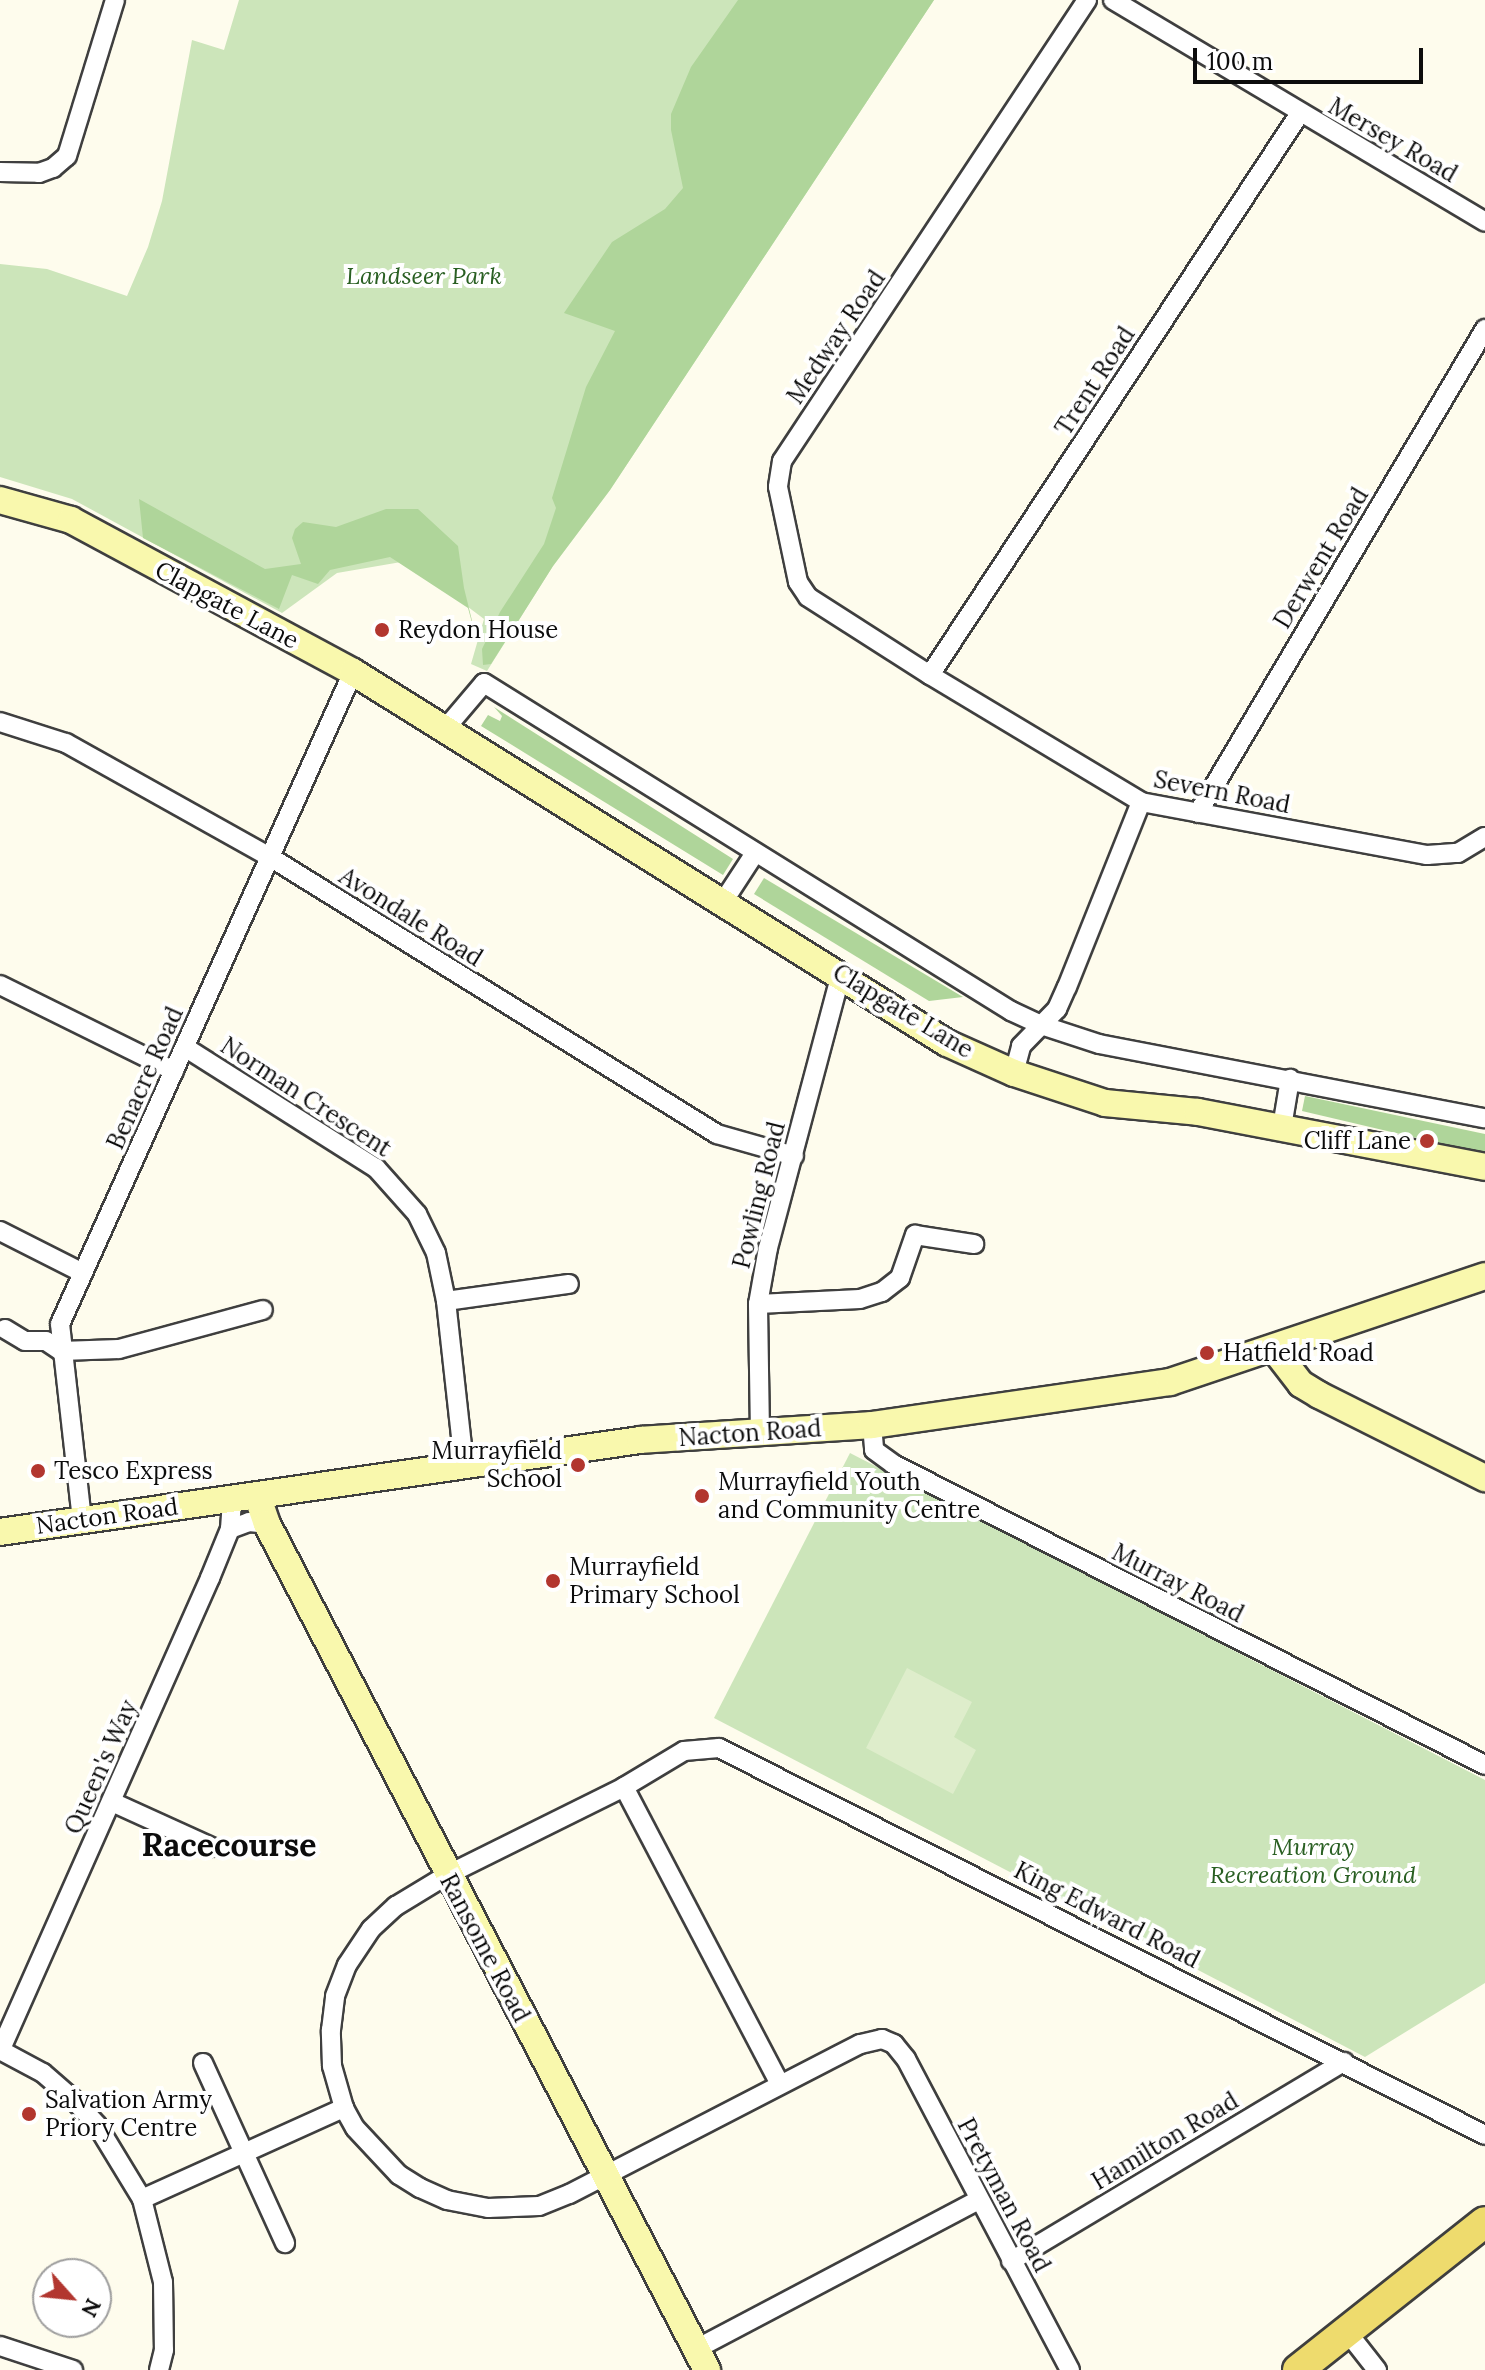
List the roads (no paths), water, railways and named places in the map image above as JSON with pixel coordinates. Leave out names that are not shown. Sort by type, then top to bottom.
[{"type":"main road","points":[[1298,2370],[1485,2222]]},
{"type":"street","points":[[0,172],[39,173],[53,168],[67,156],[115,0]]},
{"type":"street","name":"Medway Road","points":[[930,675],[808,597],[798,582],[778,487],[778,473],[782,461],[1087,0]]},
{"type":"street","name":"Mersey Road","points":[[1113,0],[1485,222]]},
{"type":"street","name":"Trent Road","points":[[930,675],[1300,113]]},
{"type":"street","name":"Derwent Road","points":[[1198,813],[1485,329]]},
{"type":"street","name":"Clapgate Lane","points":[[0,500],[71,520],[353,672],[947,1043],[1014,1073],[1105,1103],[1198,1112],[1485,1167]]},
{"type":"street","name":"Benacre Road","points":[[82,1520],[60,1324],[353,672]]},
{"type":"street","name":"Severn Road","points":[[930,675],[1141,802],[1427,855],[1458,853],[1485,837]]},
{"type":"street","points":[[445,729],[484,683],[1011,1011],[1041,1025],[1099,1044],[1485,1118]]},
{"type":"street","name":"Avondale Road","points":[[0,722],[66,743],[270,857],[717,1134],[794,1156]]},
{"type":"street","points":[[1014,1073],[1021,1046],[1057,1009],[1141,802]]},
{"type":"street","points":[[723,902],[755,853]]},
{"type":"street","name":"Powling Road","points":[[760,1433],[758,1304],[768,1248],[841,974]]},
{"type":"street","points":[[0,985],[174,1071]]},
{"type":"street","name":"Norman Crescent","points":[[186,1048],[376,1168],[417,1214],[436,1253],[446,1301],[464,1464]]},
{"type":"street","points":[[1282,1127],[1290,1079]]},
{"type":"street","points":[[0,1231],[83,1273]]},
{"type":"street","points":[[758,1304],[860,1299],[882,1292],[900,1278],[915,1235],[974,1244]]},
{"type":"street","name":"Nacton Road","points":[[0,1532],[640,1440],[872,1425],[1170,1382],[1485,1276]]},
{"type":"street","points":[[446,1301],[569,1284]]},
{"type":"street","points":[[5,1329],[25,1341],[46,1341],[61,1351],[119,1349],[263,1310]]},
{"type":"street","points":[[1274,1349],[1283,1365],[1310,1389],[1485,1478]]},
{"type":"street","name":"Murray Road","points":[[872,1425],[874,1450],[893,1464],[1485,1765]]},
{"type":"street","name":"Ransome Road","points":[[245,1497],[267,1524],[701,2360]]},
{"type":"street","name":"Queen's Way","points":[[0,2050],[245,1497]]},
{"type":"street","points":[[230,1529],[249,1522],[267,1524]]},
{"type":"street","name":"King Edward Road","points":[[624,1787],[684,1751],[719,1748],[741,1756],[1485,2135]]},
{"type":"street","points":[[624,1787],[780,2084],[539,2206],[488,2208],[447,2200],[399,2175],[355,2128],[344,2108],[332,2066],[331,2030],[335,1996],[347,1965],[371,1929],[396,1906],[447,1875],[624,1787]]},
{"type":"street","points":[[112,1802],[211,1847]]},
{"type":"street","name":"Pretyman Road","points":[[780,2084],[873,2039],[894,2044],[906,2059],[1070,2370]]},
{"type":"street","points":[[0,2050],[43,2073],[72,2098],[97,2125],[142,2199],[163,2282],[164,2350],[159,2370]]},
{"type":"street","name":"Hamilton Road","points":[[1011,2261],[1344,2062]]},
{"type":"street","points":[[203,2063],[285,2243]]},
{"type":"street","points":[[142,2199],[344,2108]]},
{"type":"street","points":[[701,2360],[979,2200]]},
{"type":"street","points":[[1348,2333],[1377,2370]]},
{"type":"street","points":[[0,2346],[73,2370]]},
{"type":"place","name":"Reydon House","points":[[382,630]]},
{"type":"place","name":"Cliff Lane","points":[[1427,1141]]},
{"type":"place","name":"Hatfield Road","points":[[1207,1353]]},
{"type":"place","name":"Murrayfield School","points":[[578,1465]]},
{"type":"place","name":"Tesco Express","points":[[38,1471]]},
{"type":"place","name":"Murrayfield Youth and Community Centre","points":[[702,1496]]},
{"type":"place","name":"Murrayfield Primary School","points":[[553,1581]]},
{"type":"place","name":"Salvation Army Priory Centre","points":[[29,2114]]},
{"type":"district","name":"Racecourse","points":[[229,1845]]},
{"type":"park label","name":"Landseer Park","points":[[424,276]]},
{"type":"park label","name":"Murray Recreation Ground","points":[[1313,1861]]}]
